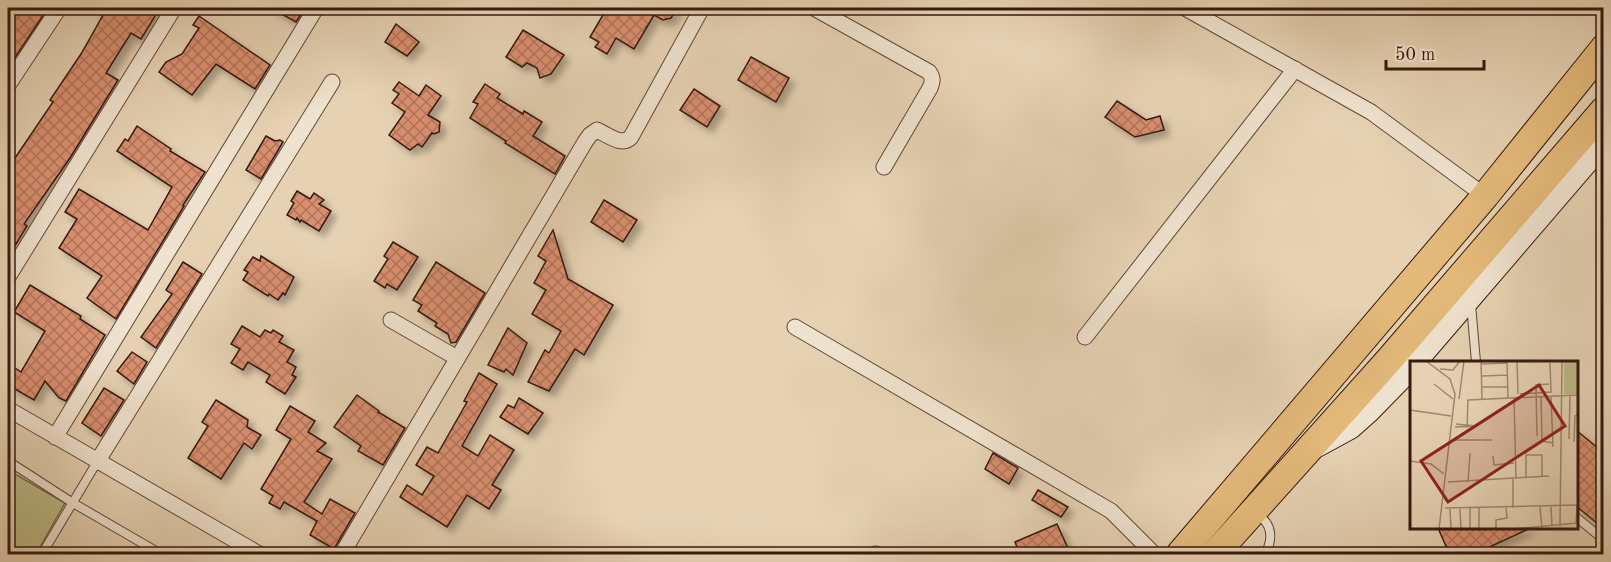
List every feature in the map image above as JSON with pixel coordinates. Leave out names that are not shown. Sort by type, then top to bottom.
[{"type":"highway","points":[[1180,555],[1485,196],[1604,48]]},
{"type":"highway","points":[[1562,100],[1604,62]]},
{"type":"highway","points":[[1215,555],[1389,360],[1604,110]]},
{"type":"street","points":[[8,85],[59,8]]},
{"type":"street","points":[[8,277],[174,8]]},
{"type":"street","points":[[56,437],[316,8]]},
{"type":"street","points":[[342,555],[585,142],[597,130],[622,142],[631,137],[702,8]]},
{"type":"street","points":[[814,8],[929,72],[932,76],[933,81],[930,88],[884,167]]},
{"type":"street","points":[[1185,8],[1371,112],[1485,196]]},
{"type":"street","points":[[1084,337],[1295,69]]},
{"type":"street","points":[[97,462],[332,82]]},
{"type":"street","points":[[1418,361],[1604,143]]},
{"type":"street","points":[[391,320],[457,358]]},
{"type":"street","points":[[795,327],[1111,511],[1154,555]]},
{"type":"street","points":[[1302,455],[1351,428],[1410,370]]},
{"type":"street","points":[[8,409],[259,555]]},
{"type":"lane","points":[[1471,297],[1476,361]]},
{"type":"lane","points":[[8,461],[161,555]]},
{"type":"lane","points":[[42,555],[97,462]]},
{"type":"lane","points":[[1252,513],[1263,518],[1269,528],[1271,538],[1265,555]]},
{"type":"lane","points":[[1578,519],[1604,540]]},
{"type":"shaded area","points":[[8,470],[65,503],[36,554],[8,554]]},
{"type":"building","points":[[10,8],[48,8],[8,68],[8,12]]},
{"type":"building","points":[[92,8],[160,8],[141,39],[131,33],[106,73],[118,80],[70,158],[24,224],[27,226],[8,257],[8,158],[13,161],[53,102],[50,100],[81,54],[103,15]]},
{"type":"building","points":[[271,8],[305,8],[296,22]]},
{"type":"building","points":[[607,8],[677,8],[671,18],[663,20],[654,15],[634,49],[616,38],[607,54],[595,47],[599,42],[590,37]]},
{"type":"building","points":[[199,16],[270,65],[255,89],[216,64],[192,95],[159,72],[166,62],[182,54],[199,28],[193,25]]},
{"type":"building","points":[[396,24],[419,42],[407,56],[385,42]]},
{"type":"building","points":[[523,30],[564,55],[551,74],[540,78],[537,68],[527,63],[522,67],[506,57]]},
{"type":"building","points":[[751,57],[789,78],[776,102],[738,80]]},
{"type":"building","points":[[399,82],[419,96],[426,85],[441,96],[428,115],[440,122],[439,132],[432,133],[422,147],[418,144],[410,150],[389,135],[405,112],[392,103],[399,94],[393,90]]},
{"type":"building","points":[[485,84],[500,94],[497,98],[523,114],[524,111],[542,122],[533,136],[565,156],[555,174],[470,118],[478,104],[473,102]]},
{"type":"building","points":[[694,89],[720,106],[707,127],[680,110]]},
{"type":"building","points":[[1117,101],[1146,120],[1160,116],[1164,130],[1135,137],[1105,117]]},
{"type":"building","points":[[137,126],[171,149],[170,151],[205,172],[116,319],[87,298],[102,276],[59,248],[77,219],[65,212],[79,189],[148,230],[172,187],[117,151],[125,139],[128,141]]},
{"type":"building","points":[[266,136],[283,142],[261,179],[246,170]]},
{"type":"building","points":[[297,191],[310,199],[314,193],[324,200],[319,204],[331,211],[319,231],[287,215],[294,203],[291,201]]},
{"type":"building","points":[[604,200],[637,220],[623,242],[591,222]]},
{"type":"building","points":[[553,230],[568,279],[613,305],[584,355],[575,349],[549,391],[528,382],[545,350],[549,353],[561,331],[532,314],[546,290],[534,283],[546,261],[538,256]]},
{"type":"building","points":[[393,242],[418,257],[397,290],[387,284],[385,288],[374,281],[388,259],[384,256]]},
{"type":"building","points":[[261,256],[294,277],[285,295],[283,293],[278,300],[243,280],[248,272],[244,270],[253,257],[260,261]]},
{"type":"building","points":[[183,262],[202,274],[156,348],[141,337],[172,294],[166,290]]},
{"type":"building","points":[[436,262],[485,293],[456,342],[451,343],[448,334],[435,326],[437,323],[418,311],[422,305],[413,300]]},
{"type":"building","points":[[30,285],[81,316],[80,319],[105,335],[66,401],[59,398],[45,381],[34,400],[8,385],[8,373],[12,366],[21,372],[45,331],[14,312]]},
{"type":"building","points":[[242,326],[260,337],[265,330],[271,333],[273,330],[283,336],[279,342],[294,350],[287,362],[296,367],[292,375],[296,377],[285,394],[266,382],[270,375],[248,362],[243,370],[231,363],[240,349],[231,344]]},
{"type":"building","points":[[508,328],[527,343],[513,375],[506,369],[504,372],[488,365]]},
{"type":"building","points":[[132,352],[147,362],[134,384],[117,371]]},
{"type":"building","points":[[479,373],[497,384],[462,446],[478,456],[490,435],[514,450],[492,485],[501,490],[489,509],[467,495],[447,527],[400,497],[407,485],[422,495],[434,476],[416,465],[427,447],[438,453],[467,402],[464,401]]},
{"type":"building","points":[[104,388],[124,400],[101,436],[82,423]]},
{"type":"building","points":[[357,395],[378,412],[405,428],[383,465],[358,451],[361,446],[334,427]]},
{"type":"building","points":[[519,398],[543,413],[528,434],[500,417],[508,405],[514,408]]},
{"type":"building","points":[[216,400],[248,420],[247,427],[261,435],[252,449],[244,443],[221,479],[188,458],[208,426],[202,422]]},
{"type":"building","points":[[290,406],[315,421],[308,432],[326,443],[317,451],[332,459],[304,502],[322,514],[330,499],[355,513],[334,549],[310,535],[317,521],[284,502],[280,509],[269,503],[273,496],[261,489],[291,439],[276,430]]},
{"type":"building","points":[[1578,432],[1604,453],[1604,529],[1578,508]]},
{"type":"building","points":[[993,453],[1018,468],[1009,484],[985,469]]},
{"type":"building","points":[[1038,490],[1068,507],[1061,517],[1032,500]]},
{"type":"building","points":[[1057,524],[1071,555],[1020,555],[1015,542]]},
{"type":"building","points":[[1438,529],[1529,529],[1472,555],[1450,555]]}]
